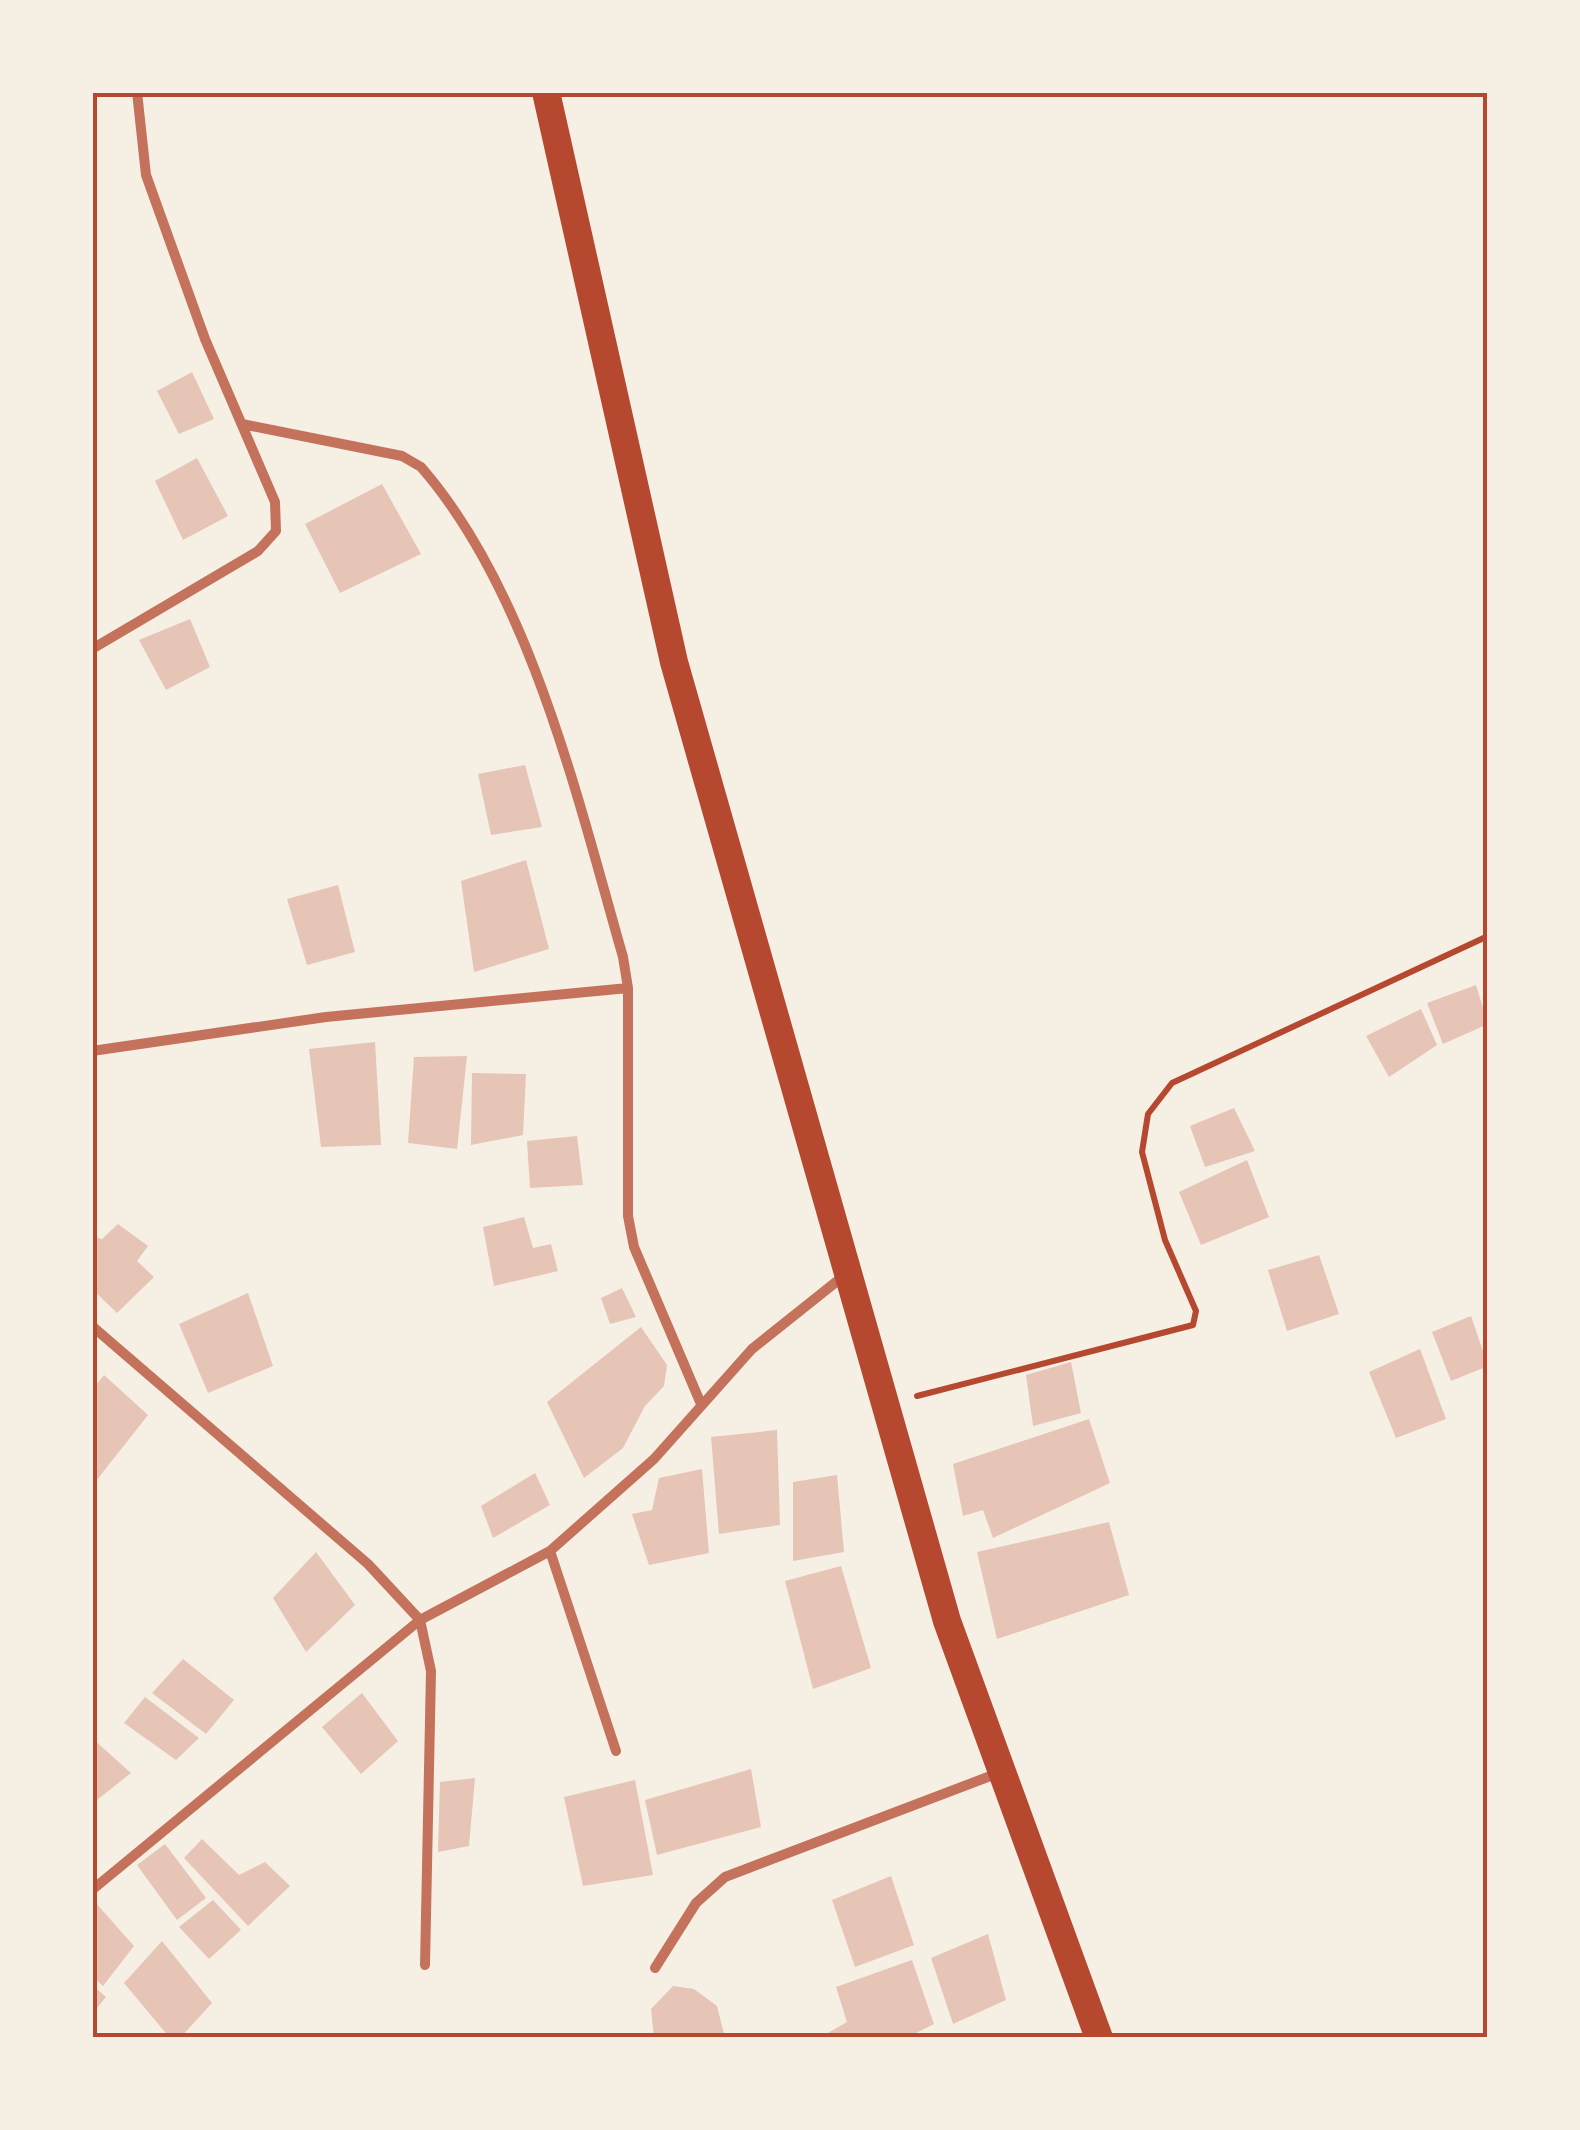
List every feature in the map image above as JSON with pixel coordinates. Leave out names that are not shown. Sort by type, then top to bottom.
[{"type":"highway","points":[[546,92],[674,662],[947,1621],[1099,2038]]},
{"type":"street","points":[[92,649],[258,551],[276,530],[275,502],[205,339],[146,176],[137,92]]},
{"type":"street","points":[[242,424],[402,456],[421,467],[501,592],[562,741],[628,988],[628,1216],[634,1247],[701,1404]]},
{"type":"street","points":[[92,1051],[326,1017],[628,988]]},
{"type":"street","points":[[92,1890],[420,1620],[550,1551],[654,1459],[752,1349],[850,1271]]},
{"type":"street","points":[[92,1326],[368,1564],[420,1620],[430,1671],[425,1964]]},
{"type":"street","points":[[550,1551],[616,1751]]},
{"type":"street","points":[[654,1968],[696,1903],[725,1877],[1002,1772]]},
{"type":"path","points":[[886,1403],[1193,1325],[1196,1310],[1165,1240],[1142,1152],[1148,1114],[1172,1083],[1488,936]]},
{"type":"building","points":[[192,372],[214,419],[179,434],[157,391]]},
{"type":"building","points":[[197,458],[228,516],[183,540],[155,481]]},
{"type":"building","points":[[382,484],[421,554],[340,593],[305,524]]},
{"type":"building","points":[[190,619],[210,667],[166,690],[139,640]]},
{"type":"building","points":[[525,765],[542,827],[491,835],[478,774]]},
{"type":"building","points":[[526,860],[549,949],[474,972],[461,881]]},
{"type":"building","points":[[338,885],[355,952],[307,965],[287,899]]},
{"type":"building","points":[[1476,985],[1488,1024],[1443,1044],[1427,1003]]},
{"type":"building","points":[[1421,1009],[1437,1045],[1389,1077],[1366,1036]]},
{"type":"building","points":[[375,1042],[381,1145],[321,1147],[309,1049]]},
{"type":"building","points":[[467,1056],[457,1149],[408,1143],[414,1057]]},
{"type":"building","points":[[472,1073],[526,1074],[523,1135],[471,1145]]},
{"type":"building","points":[[1234,1108],[1255,1151],[1205,1167],[1190,1126]]},
{"type":"building","points":[[577,1136],[583,1185],[530,1188],[527,1141]]},
{"type":"building","points":[[1247,1160],[1269,1217],[1201,1245],[1179,1192]]},
{"type":"building","points":[[524,1217],[533,1248],[551,1244],[558,1271],[494,1286],[483,1227]]},
{"type":"building","points":[[118,1224],[148,1246],[137,1261],[154,1277],[117,1313],[92,1289],[92,1236],[102,1239]]},
{"type":"building","points":[[1319,1255],[1339,1314],[1287,1331],[1268,1270]]},
{"type":"building","points":[[622,1288],[636,1317],[610,1324],[601,1298]]},
{"type":"building","points":[[248,1293],[273,1366],[208,1393],[179,1324]]},
{"type":"building","points":[[1471,1316],[1488,1366],[1451,1381],[1432,1332]]},
{"type":"building","points":[[641,1327],[667,1365],[664,1386],[645,1406],[623,1448],[584,1478],[547,1402]]},
{"type":"building","points":[[1420,1349],[1446,1419],[1396,1438],[1369,1372]]},
{"type":"building","points":[[1071,1362],[1081,1413],[1033,1426],[1026,1375]]},
{"type":"building","points":[[104,1375],[148,1415],[92,1486],[92,1390]]},
{"type":"building","points":[[1089,1419],[1110,1483],[993,1538],[983,1510],[963,1516],[953,1464]]},
{"type":"building","points":[[777,1430],[780,1525],[719,1534],[711,1437]]},
{"type":"building","points":[[702,1469],[709,1553],[649,1565],[632,1514],[652,1510],[659,1478]]},
{"type":"building","points":[[535,1473],[550,1505],[493,1538],[481,1506]]},
{"type":"building","points":[[837,1475],[844,1552],[793,1561],[793,1482]]},
{"type":"building","points":[[1109,1522],[1129,1595],[997,1639],[977,1552]]},
{"type":"building","points":[[316,1552],[355,1605],[306,1652],[273,1598]]},
{"type":"building","points":[[841,1566],[871,1668],[813,1689],[785,1581]]},
{"type":"building","points":[[183,1659],[234,1700],[206,1734],[152,1693]]},
{"type":"building","points":[[362,1693],[398,1741],[361,1774],[322,1727]]},
{"type":"building","points":[[145,1697],[199,1738],[176,1760],[124,1723]]},
{"type":"building","points":[[92,1738],[131,1773],[92,1804]]},
{"type":"building","points":[[751,1769],[761,1827],[657,1855],[645,1800]]},
{"type":"building","points":[[475,1778],[469,1846],[438,1852],[440,1782]]},
{"type":"building","points":[[635,1780],[653,1875],[583,1886],[564,1797]]},
{"type":"building","points":[[202,1839],[239,1875],[265,1862],[290,1886],[248,1926],[184,1858]]},
{"type":"building","points":[[165,1844],[206,1898],[177,1920],[137,1865]]},
{"type":"building","points":[[891,1876],[914,1945],[855,1967],[832,1900]]},
{"type":"building","points":[[213,1900],[241,1930],[209,1959],[179,1927]]},
{"type":"building","points":[[95,1902],[134,1946],[103,1986],[92,1976]]},
{"type":"building","points":[[988,1934],[1006,2000],[953,2024],[931,1958]]},
{"type":"building","points":[[162,1941],[212,2003],[180,2038],[170,2038],[124,1983]]},
{"type":"building","points":[[912,1960],[934,2024],[906,2038],[819,2038],[847,2022],[836,1987]]},
{"type":"building","points":[[92,1985],[106,1997],[92,2014]]},
{"type":"building","points":[[673,1986],[694,1989],[717,2006],[725,2038],[654,2038],[651,2009]]}]
